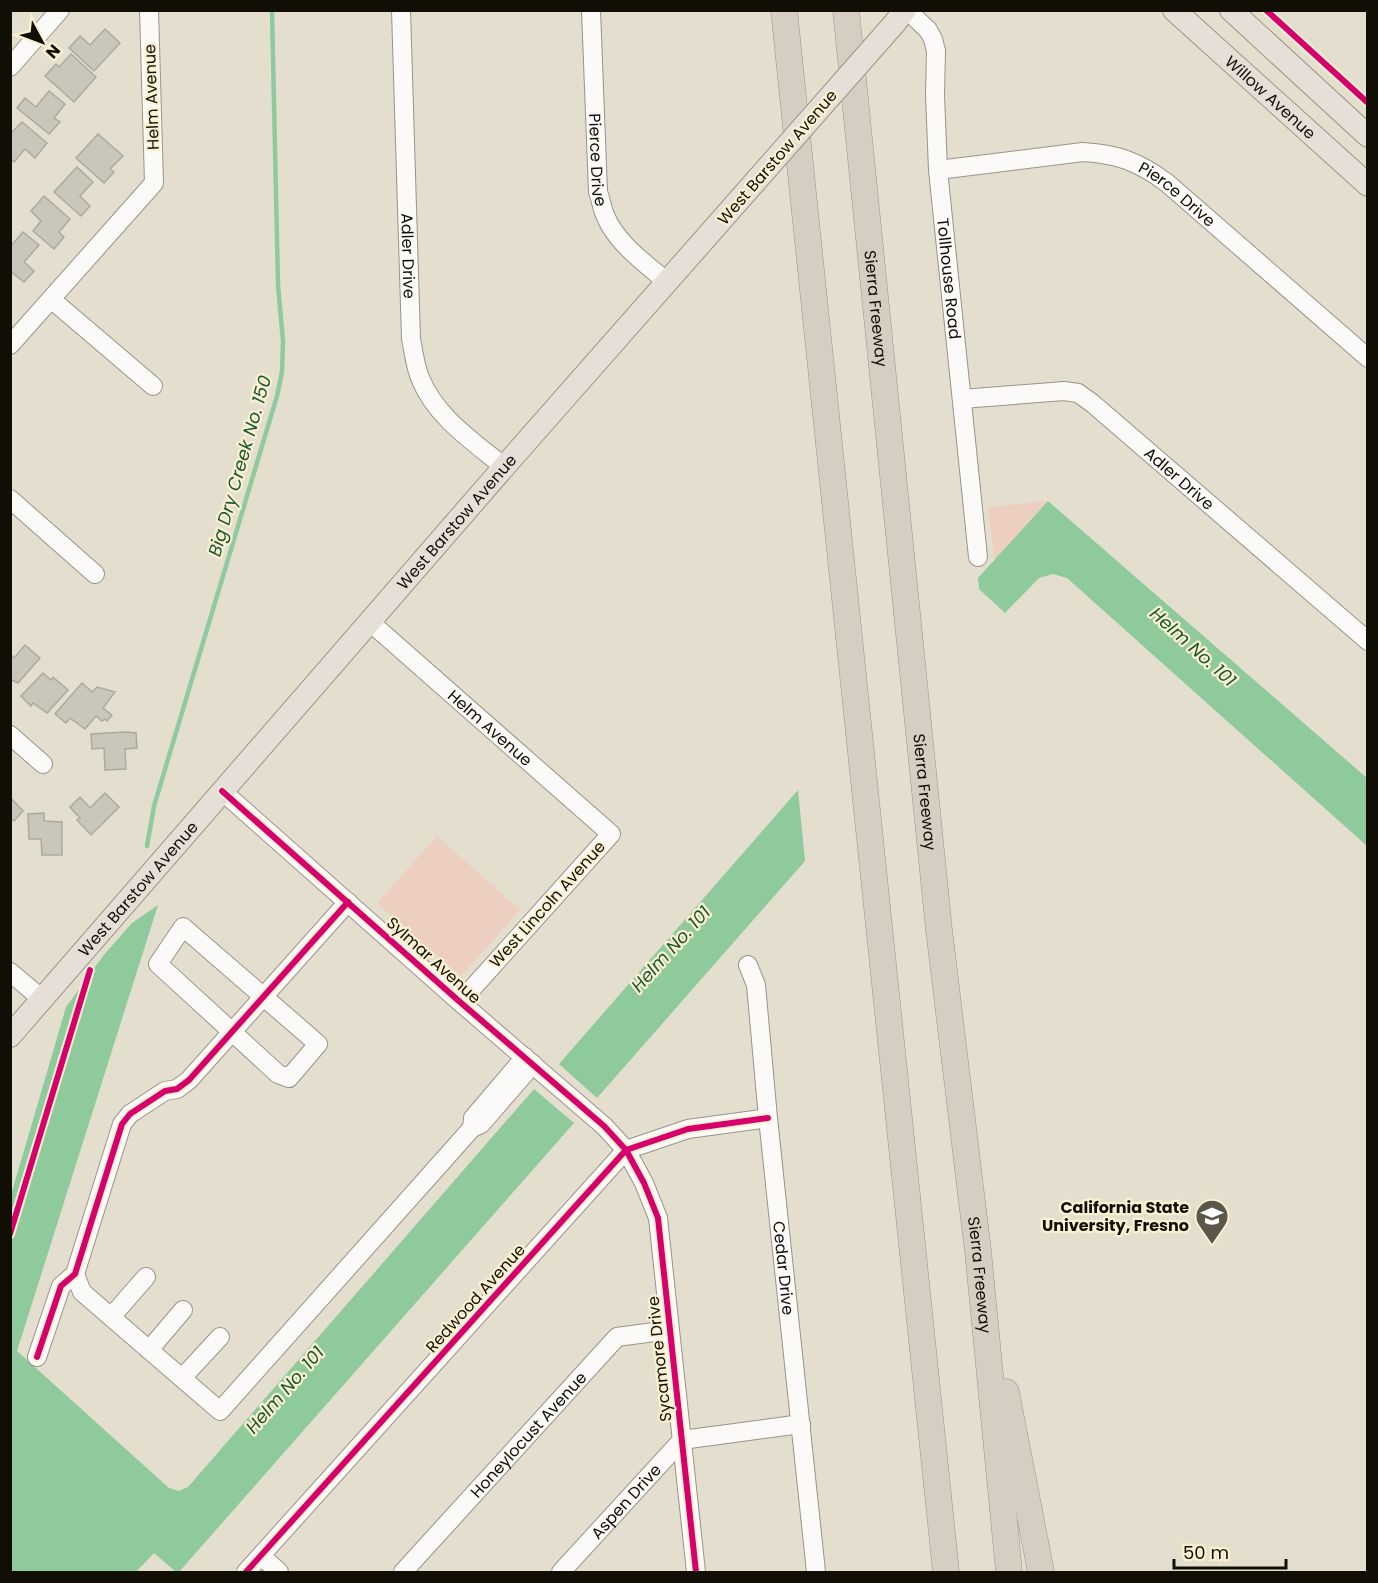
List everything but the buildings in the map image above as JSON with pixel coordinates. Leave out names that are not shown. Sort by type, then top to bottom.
[{"type":"highway","points":[[784,10],[946,1572]]},
{"type":"highway","name":"Sierra Freeway","points":[[846,10],[939,930],[978,1251],[1009,1572]]},
{"type":"highway","points":[[978,1251],[1041,1572]]},
{"type":"main road","name":"Willow Avenue","points":[[1174,10],[1368,185]]},
{"type":"main road","points":[[1230,10],[1368,136]]},
{"type":"main road","name":"West Barstow Avenue","points":[[10,1036],[504,467],[902,15]]},
{"type":"street","points":[[10,67],[60,10]]},
{"type":"street","name":"Helm Avenue","points":[[51,299],[154,183],[148,10]]},
{"type":"street","name":"Adler Drive","points":[[401,10],[411,339],[415,364],[421,381],[454,425],[504,467]]},
{"type":"street","name":"Pierce Drive","points":[[591,10],[598,192],[606,217],[616,235],[667,282]]},
{"type":"street","name":"Tollhouse Road","points":[[902,15],[928,30],[936,51],[938,170],[978,557]]},
{"type":"street","name":"Pierce Drive","points":[[938,170],[1083,152],[1106,153],[1127,159],[1148,169],[1167,183],[1368,358]]},
{"type":"street","points":[[10,345],[51,299],[153,386]]},
{"type":"street","name":"Adler Drive","points":[[962,399],[1049,391],[1078,393],[1368,641]]},
{"type":"street","points":[[10,499],[96,574]]},
{"type":"street","name":"Helm Avenue","points":[[370,622],[611,834]]},
{"type":"street","points":[[10,735],[43,764]]},
{"type":"street","name":"Sylmar Avenue","points":[[222,791],[604,1126],[626,1150]]},
{"type":"street","name":"West Lincoln Avenue","points":[[460,1002],[611,834]]},
{"type":"street","points":[[37,1357],[61,1286],[75,1274],[122,1124],[130,1114],[165,1091],[177,1089],[189,1080],[227,1028],[344,898]]},
{"type":"street","points":[[183,927],[259,993],[318,1044],[289,1078],[278,1074],[158,964],[183,927]]},
{"type":"street","name":"Cedar Drive","points":[[748,965],[756,985],[816,1572]]},
{"type":"street","points":[[10,972],[42,999]]},
{"type":"street","points":[[75,1274],[82,1292],[220,1411],[472,1128],[481,1124],[529,1060]]},
{"type":"street","name":"Redwood Avenue","points":[[246,1572],[626,1150],[688,1129],[768,1118]]},
{"type":"street","name":"Sycamore Drive","points":[[626,1150],[644,1183],[658,1218],[696,1572]]},
{"type":"street","points":[[111,1317],[146,1277]]},
{"type":"street","points":[[149,1350],[183,1310]]},
{"type":"street","name":"Honeylocust Avenue","points":[[404,1572],[617,1337],[669,1330]]},
{"type":"street","points":[[182,1378],[220,1337]]},
{"type":"street","points":[[682,1440],[801,1424]]},
{"type":"street","name":"Aspen Drive","points":[[561,1572],[682,1440]]},
{"type":"street","points":[[261,1556],[279,1572]]},
{"type":"shaded area","points":[[1048,501],[994,561],[988,507]]},
{"type":"shaded area","points":[[437,836],[520,910],[464,973],[459,975],[377,903]]},
{"type":"water","name":"Helm No. 101","points":[[1048,501],[1367,778],[1367,846],[1067,578],[1053,574],[1039,578],[1005,613],[979,589],[978,578]]},
{"type":"water","name":"Helm No. 101","points":[[798,790],[805,861],[597,1098],[559,1064]]},
{"type":"water","name":"Helm No. 101","points":[[158,905],[17,1351],[169,1488],[179,1491],[188,1487],[534,1089],[574,1123],[179,1572],[176,1572],[154,1553],[136,1572],[11,1572],[11,1195],[66,1007],[103,956],[132,923]]},
{"type":"waterway","name":"Big Dry Creek No. 150","points":[[147,846],[154,806],[277,396],[282,372],[283,341],[278,285],[272,10]]},
{"type":"cycle path","points":[[1266,10],[1368,103]]},
{"type":"cycle path","points":[[222,791],[604,1126],[626,1150],[644,1183],[658,1218],[696,1572]]},
{"type":"cycle path","points":[[37,1357],[61,1286],[75,1274],[122,1124],[130,1114],[165,1091],[177,1089],[189,1080],[348,902]]},
{"type":"cycle path","points":[[10,1234],[90,970]]},
{"type":"cycle path","points":[[246,1572],[626,1150],[688,1129],[768,1118]]},
{"type":"place","name":"California State University, Fresno","points":[[1212,1245]]}]
